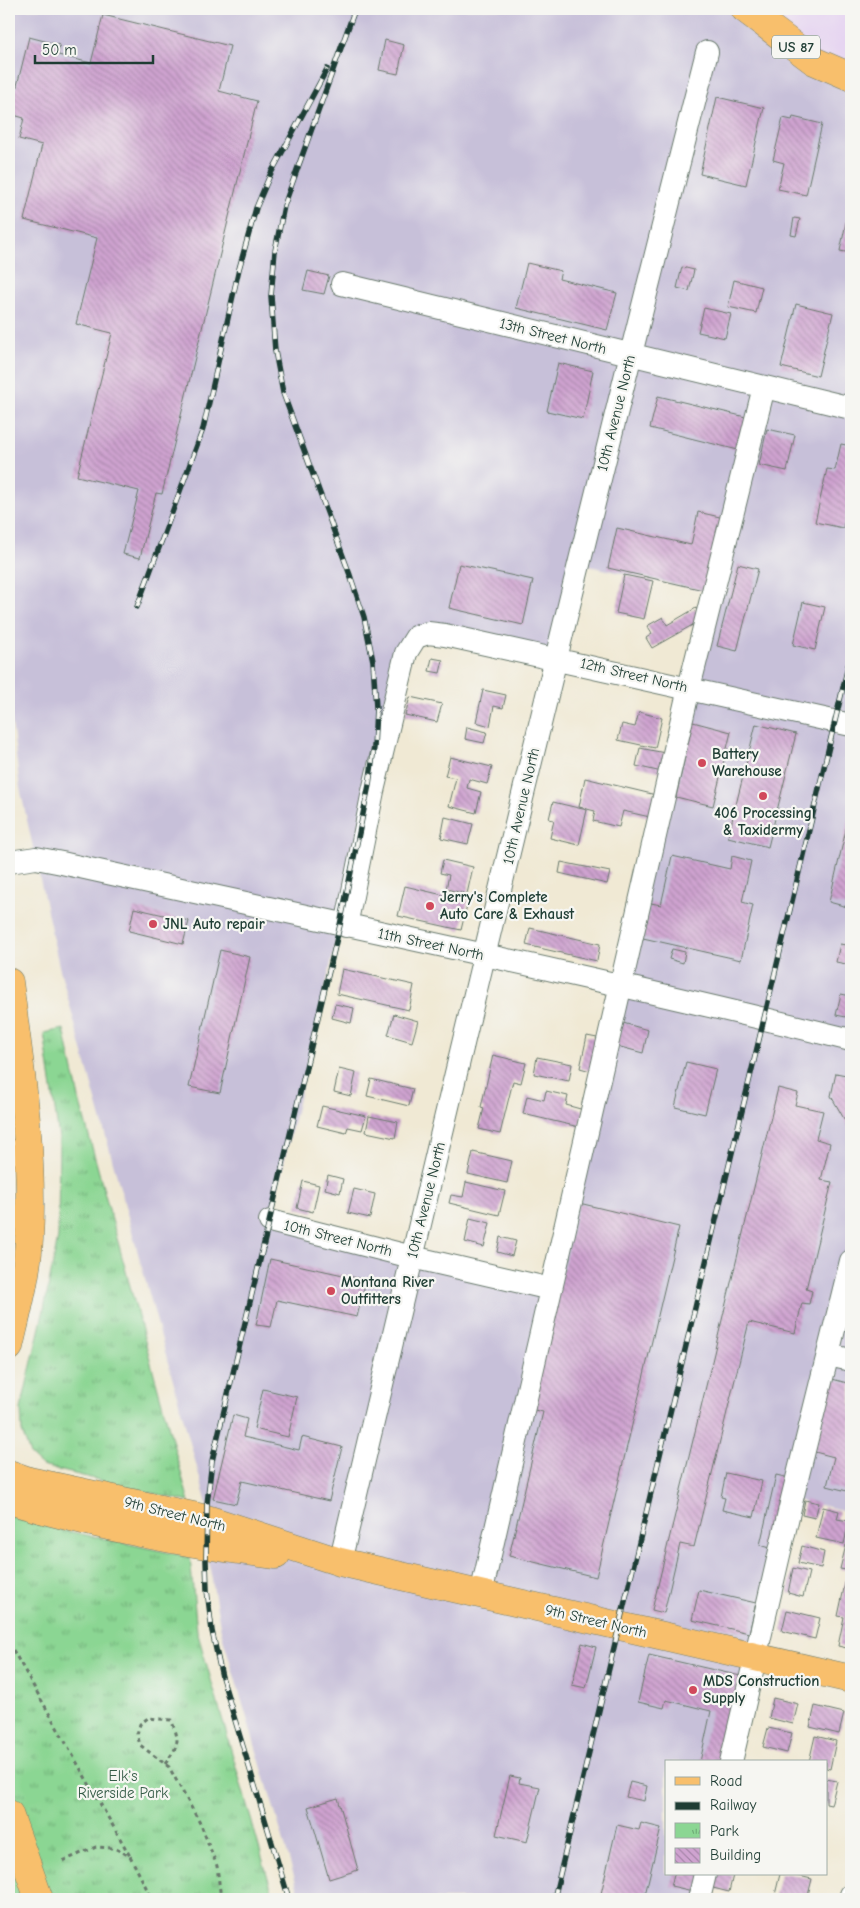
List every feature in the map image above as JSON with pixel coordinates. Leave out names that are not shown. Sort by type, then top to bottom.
[{"type":"main road","name":"US 87","points":[[745,9],[814,61],[851,77]]},
{"type":"main road","points":[[9,982],[19,1152],[29,1240],[20,1303],[9,1347]]},
{"type":"main road","name":"9th Street North","points":[[9,1474],[29,1481],[206,1519],[340,1562],[851,1679]]},
{"type":"main road","name":"9th Street North","points":[[9,1500],[57,1514],[206,1546],[340,1562]]},
{"type":"main road","points":[[9,1814],[39,1899]]},
{"type":"street","name":"10th Avenue North","points":[[340,1562],[630,354],[707,52]]},
{"type":"street","name":"13th Street North","points":[[342,284],[851,408]]},
{"type":"street","points":[[481,1594],[689,688],[764,386]]},
{"type":"street","name":"12th Street North","points":[[346,926],[373,791],[406,653],[416,637],[428,634],[444,635],[557,658],[851,725]]},
{"type":"street","name":"11th Street North","points":[[9,862],[36,858],[53,861],[486,955],[851,1040]]},
{"type":"street","name":"10th Street North","points":[[270,1221],[412,1257],[551,1289]]},
{"type":"street","points":[[731,1760],[792,1499],[851,1261]]},
{"type":"street","points":[[828,1355],[851,1360]]},
{"type":"street","points":[[699,1899],[705,1876]]},
{"type":"street","points":[[850,1899],[851,1894]]},
{"type":"path","points":[[9,1643],[130,1856],[152,1899]]},
{"type":"path","points":[[165,1764],[177,1747],[177,1732],[171,1720],[148,1718],[140,1724],[137,1734],[140,1745],[165,1764],[169,1767],[201,1825],[217,1866],[221,1899]]},
{"type":"path","points":[[63,1861],[96,1847],[114,1848],[130,1856]]},
{"type":"shaded area","points":[[9,9],[745,9],[851,77],[851,1512],[792,1499],[731,1760],[665,1760],[665,1876],[705,1876],[699,1899],[301,1899],[221,1631],[206,1546],[207,1504],[59,966],[20,788],[9,697]],"holes":[[[580,564],[713,593],[551,1289],[270,1221],[340,925],[416,637],[557,658]]]},
{"type":"shaded area","points":[[745,9],[851,9],[851,77]]},
{"type":"green space","points":[[64,1029],[80,1103],[189,1502],[42,1466],[30,1455],[22,1431],[21,1409],[58,1237],[59,1138],[44,1033]]},
{"type":"green space","name":"Elk's Riverside Park","points":[[9,1516],[39,1525],[190,1557],[197,1631],[274,1899],[9,1899]]},
{"type":"building","points":[[103,15],[230,46],[219,91],[257,101],[162,494],[156,493],[140,558],[123,554],[139,491],[77,476],[112,333],[76,324],[97,238],[24,220],[42,145],[19,139],[24,118],[10,114],[29,37],[60,45],[58,55],[91,63]]},
{"type":"building","points":[[385,40],[404,45],[398,74],[379,70]]},
{"type":"building","points":[[717,97],[764,108],[746,185],[700,174]]},
{"type":"building","points":[[793,117],[822,124],[806,195],[778,189],[784,163],[773,160],[783,118],[792,120]]},
{"type":"building","points":[[851,204],[851,253],[840,251]]},
{"type":"building","points":[[794,218],[800,219],[796,236],[791,235]]},
{"type":"building","points":[[527,263],[561,271],[559,279],[617,293],[607,330],[516,308]]},
{"type":"building","points":[[682,267],[694,270],[689,291],[677,288]]},
{"type":"building","points":[[308,271],[329,276],[324,294],[303,290]]},
{"type":"building","points":[[734,280],[762,287],[756,313],[728,307]]},
{"type":"building","points":[[796,304],[833,313],[818,376],[781,367]]},
{"type":"building","points":[[704,308],[731,314],[725,338],[698,332]]},
{"type":"building","points":[[558,363],[593,371],[583,419],[547,411]]},
{"type":"building","points":[[658,396],[754,419],[746,452],[650,428]]},
{"type":"building","points":[[767,429],[795,435],[787,471],[759,465]]},
{"type":"building","points":[[841,444],[851,446],[851,493],[843,528],[815,522],[827,469],[835,470]]},
{"type":"building","points":[[698,512],[724,518],[708,591],[608,568],[617,528],[691,545]]},
{"type":"building","points":[[459,564],[533,580],[523,625],[449,608]]},
{"type":"building","points":[[738,564],[758,569],[737,651],[717,646]]},
{"type":"building","points":[[624,575],[653,581],[644,619],[616,613]]},
{"type":"building","points":[[803,602],[825,607],[815,650],[793,645]]},
{"type":"building","points":[[696,608],[703,619],[652,648],[646,638],[652,634],[647,626],[663,617],[667,625]]},
{"type":"building","points":[[432,658],[443,660],[440,673],[429,671]]},
{"type":"building","points":[[483,690],[506,695],[503,708],[494,706],[490,726],[476,722]]},
{"type":"building","points":[[410,697],[442,704],[437,722],[405,715]]},
{"type":"building","points":[[639,712],[662,718],[655,748],[618,740],[622,724],[635,727]]},
{"type":"building","points":[[693,722],[731,732],[713,806],[676,797]]},
{"type":"building","points":[[756,724],[796,734],[768,847],[728,837]]},
{"type":"building","points":[[467,727],[487,732],[484,743],[465,739]]},
{"type":"building","points":[[640,748],[670,754],[666,773],[636,766]]},
{"type":"building","points":[[450,757],[492,767],[487,784],[469,779],[467,788],[481,792],[476,813],[449,806],[456,778],[445,776]]},
{"type":"building","points":[[585,778],[656,795],[650,817],[623,811],[619,827],[593,821],[595,811],[579,807]]},
{"type":"building","points":[[553,802],[587,810],[579,845],[550,838],[554,820],[549,819]]},
{"type":"building","points":[[445,817],[473,824],[468,844],[441,838]]},
{"type":"building","points":[[849,817],[851,817],[851,908],[829,902]]},
{"type":"building","points":[[672,856],[730,869],[732,856],[751,861],[742,902],[753,905],[741,960],[643,938],[651,903],[661,905]]},
{"type":"building","points":[[443,860],[473,867],[467,894],[446,889],[449,875],[440,873]]},
{"type":"building","points":[[561,862],[610,872],[607,884],[559,873]]},
{"type":"building","points":[[405,886],[468,901],[461,930],[398,916]]},
{"type":"building","points":[[134,908],[189,921],[183,944],[129,931]]},
{"type":"building","points":[[530,928],[600,944],[597,961],[526,945]]},
{"type":"building","points":[[840,944],[851,946],[851,965],[836,962]]},
{"type":"building","points":[[672,949],[685,952],[683,963],[669,959]]},
{"type":"building","points":[[220,950],[250,957],[220,1093],[189,1087]]},
{"type":"building","points":[[342,969],[414,985],[409,1010],[337,994]]},
{"type":"building","points":[[841,994],[851,996],[851,1018],[836,1015]]},
{"type":"building","points":[[335,1004],[354,1008],[351,1023],[332,1018]]},
{"type":"building","points":[[394,1014],[418,1021],[412,1042],[388,1035]]},
{"type":"building","points":[[623,1023],[648,1030],[643,1053],[617,1046]]},
{"type":"building","points":[[587,1036],[602,1039],[594,1072],[580,1068]]},
{"type":"building","points":[[493,1055],[526,1063],[521,1083],[513,1081],[500,1134],[479,1129],[484,1108],[481,1107]]},
{"type":"building","points":[[537,1057],[572,1064],[569,1081],[534,1074]]},
{"type":"building","points":[[686,1062],[716,1069],[705,1114],[675,1107]]},
{"type":"building","points":[[339,1069],[356,1073],[351,1096],[334,1092]]},
{"type":"building","points":[[836,1073],[851,1076],[851,1131],[831,1096]]},
{"type":"building","points":[[371,1079],[413,1089],[409,1106],[367,1096]]},
{"type":"building","points":[[778,1088],[798,1093],[795,1105],[823,1111],[816,1139],[830,1143],[821,1180],[832,1182],[806,1289],[812,1291],[809,1304],[802,1303],[795,1333],[749,1322],[694,1547],[680,1544],[664,1613],[652,1610]]},
{"type":"building","points":[[546,1091],[568,1096],[566,1105],[584,1110],[579,1127],[523,1114],[527,1096],[544,1100]]},
{"type":"building","points":[[322,1106],[366,1116],[362,1130],[348,1127],[346,1133],[317,1126]]},
{"type":"building","points":[[369,1116],[398,1122],[395,1138],[366,1132]]},
{"type":"building","points":[[473,1152],[512,1161],[507,1183],[468,1174]]},
{"type":"building","points":[[328,1175],[343,1179],[340,1193],[325,1189]]},
{"type":"building","points":[[303,1181],[319,1185],[313,1212],[297,1208]]},
{"type":"building","points":[[466,1182],[505,1191],[499,1215],[449,1203],[451,1195],[463,1197]]},
{"type":"building","points":[[354,1189],[375,1194],[370,1218],[348,1213]]},
{"type":"building","points":[[579,1203],[679,1227],[596,1577],[509,1556],[543,1412],[530,1409]]},
{"type":"building","points":[[470,1218],[490,1223],[484,1247],[465,1242]]},
{"type":"building","points":[[500,1237],[516,1241],[512,1256],[497,1252]]},
{"type":"building","points":[[270,1259],[366,1280],[357,1317],[277,1300],[271,1327],[256,1325]]},
{"type":"building","points":[[832,1379],[851,1384],[851,1492],[827,1486],[834,1457],[815,1452]]},
{"type":"building","points":[[263,1389],[297,1397],[288,1437],[254,1429]]},
{"type":"building","points":[[233,1415],[247,1419],[243,1437],[299,1450],[302,1437],[342,1447],[329,1501],[242,1481],[236,1504],[213,1499]]},
{"type":"building","points":[[726,1473],[762,1481],[754,1517],[722,1510],[725,1498],[721,1497]]},
{"type":"building","points":[[776,1475],[794,1479],[777,1550],[760,1545]]},
{"type":"building","points":[[805,1500],[819,1503],[815,1518],[802,1515]]},
{"type":"building","points":[[823,1507],[839,1511],[837,1519],[849,1521],[844,1544],[816,1538]]},
{"type":"building","points":[[846,1545],[851,1547],[851,1571],[840,1569]]},
{"type":"building","points":[[802,1546],[824,1552],[821,1568],[798,1563]]},
{"type":"building","points":[[793,1568],[809,1572],[803,1597],[788,1593]]},
{"type":"building","points":[[846,1579],[851,1580],[851,1649],[838,1646],[844,1617],[838,1616]]},
{"type":"building","points":[[699,1590],[756,1603],[749,1633],[692,1620]]},
{"type":"building","points":[[787,1610],[820,1618],[815,1639],[782,1631]]},
{"type":"building","points":[[582,1643],[596,1647],[586,1688],[572,1685]]},
{"type":"building","points":[[649,1655],[745,1677],[726,1760],[700,1760],[711,1711],[666,1700],[664,1708],[638,1702]]},
{"type":"building","points":[[773,1698],[798,1704],[793,1724],[769,1718]]},
{"type":"building","points":[[815,1706],[844,1713],[839,1734],[810,1727]]},
{"type":"building","points":[[768,1728],[792,1733],[787,1753],[763,1747]]},
{"type":"building","points":[[815,1736],[836,1741],[830,1769],[828,1768],[828,1760],[809,1760]]},
{"type":"building","points":[[510,1776],[520,1778],[519,1783],[540,1787],[527,1842],[496,1835]]},
{"type":"building","points":[[828,1779],[837,1781],[831,1805],[828,1804]]},
{"type":"building","points":[[630,1782],[647,1786],[644,1801],[626,1797]]},
{"type":"building","points":[[338,1798],[358,1870],[329,1879],[308,1807]]},
{"type":"building","points":[[641,1823],[661,1828],[644,1899],[600,1898],[617,1825],[639,1830]]},
{"type":"building","points":[[674,1876],[701,1876],[697,1892],[671,1886]]},
{"type":"building","points":[[716,1876],[733,1876],[729,1892],[713,1888]]},
{"type":"building","points":[[780,1876],[799,1876],[812,1879],[807,1899],[774,1899]]},
{"type":"railway","points":[[289,1899],[222,1677],[212,1631],[207,1590],[207,1504],[212,1461],[340,925],[369,785],[374,748],[376,708],[373,661],[364,617],[283,393],[275,351],[271,296],[275,251],[284,206],[355,9]]},
{"type":"railway","points":[[137,607],[203,429],[239,269],[256,208],[270,175],[327,69]]},
{"type":"railway","points":[[554,1899],[851,654]]},
{"type":"place","name":"Battery Warehouse","points":[[702,763]]},
{"type":"place","name":"406 Processing & Taxidermy","points":[[763,796]]},
{"type":"place","name":"Jerry's Complete Auto Care & Exhaust","points":[[430,906]]},
{"type":"place","name":"JNL Auto repair","points":[[153,924]]},
{"type":"place","name":"Montana River Outfitters","points":[[331,1291]]},
{"type":"place","name":"MDS Construction Supply","points":[[693,1690]]}]
